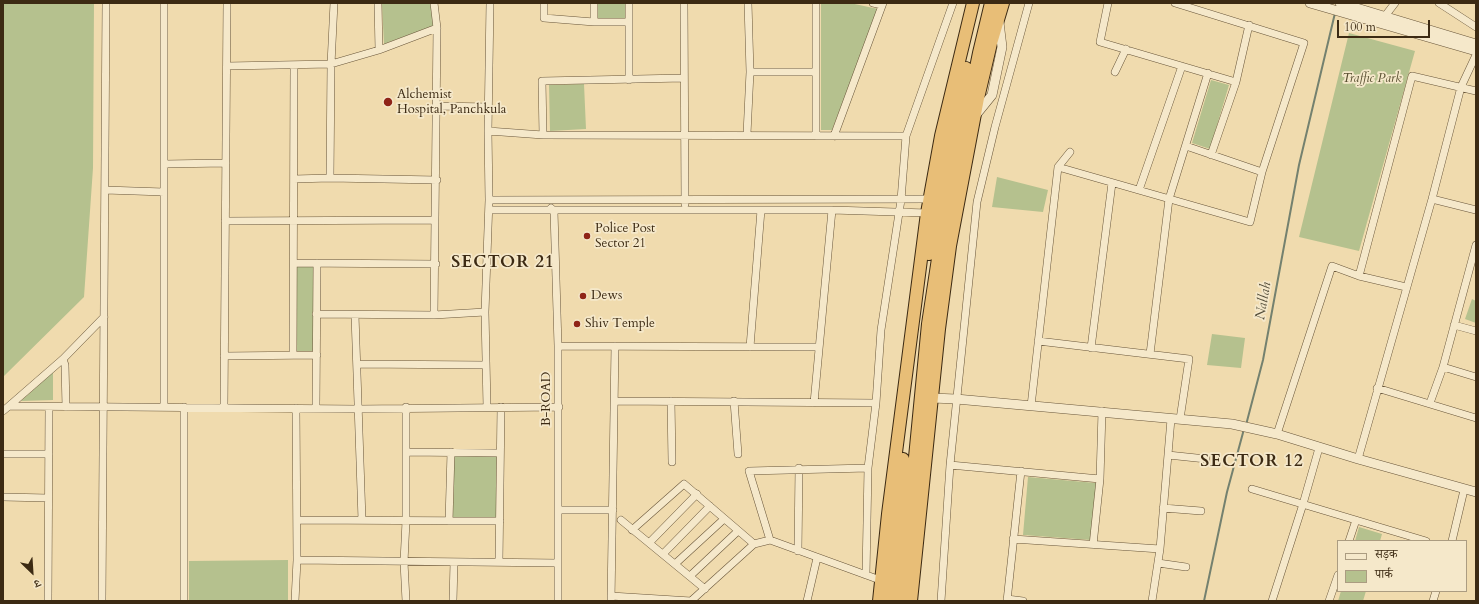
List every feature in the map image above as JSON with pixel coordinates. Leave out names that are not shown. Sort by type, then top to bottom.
[{"type":"highway","points":[[901,601],[927,213],[941,136],[973,3]]},
{"type":"highway","points":[[911,601],[911,442],[931,242],[968,54],[982,3]]},
{"type":"highway","points":[[991,3],[994,22]]},
{"type":"highway","points":[[890,601],[911,442],[941,239],[994,22],[1003,3]]},
{"type":"highway","points":[[879,601],[880,580],[911,442],[932,398],[950,246],[973,112]]},
{"type":"street","points":[[102,601],[106,3]]},
{"type":"street","points":[[164,3],[164,407]]},
{"type":"street","points":[[224,407],[227,3]]},
{"type":"street","points":[[330,178],[331,64],[334,3]]},
{"type":"street","points":[[378,3],[379,50]]},
{"type":"street","points":[[434,3],[438,28],[435,220],[436,264],[434,315]]},
{"type":"street","points":[[487,407],[485,312],[489,210],[488,131],[490,3]]},
{"type":"street","points":[[544,3],[544,18],[594,22],[629,22]]},
{"type":"street","points":[[594,3],[594,22]]},
{"type":"street","points":[[629,3],[629,80]]},
{"type":"street","points":[[684,3],[685,210]]},
{"type":"street","points":[[747,134],[750,72],[748,3]]},
{"type":"street","points":[[816,3],[816,136]]},
{"type":"street","points":[[834,136],[883,4],[873,3]]},
{"type":"street","points":[[866,575],[868,468],[876,403],[881,330],[900,212],[906,136],[953,3]]},
{"type":"street","points":[[941,601],[950,465],[977,202],[995,127],[1030,3]]},
{"type":"street","points":[[1108,3],[1100,42],[1236,82]]},
{"type":"street","points":[[1058,167],[1250,222],[1262,172],[1304,43],[1175,3]]},
{"type":"street","points":[[1310,3],[1324,7],[1385,16],[1476,44]]},
{"type":"street","points":[[1340,3],[1356,12],[1476,51]]},
{"type":"street","points":[[1385,16],[1394,3]]},
{"type":"street","points":[[1439,3],[1476,26]]},
{"type":"street","points":[[973,112],[992,95],[1002,47],[994,22]]},
{"type":"street","points":[[1211,155],[1236,82],[1249,25]]},
{"type":"street","points":[[226,66],[294,66],[331,64],[379,50],[438,28]]},
{"type":"street","points":[[1115,72],[1126,49]]},
{"type":"street","points":[[1358,459],[1432,199],[1461,87],[1476,55]]},
{"type":"street","points":[[293,355],[295,221],[294,66]]},
{"type":"street","points":[[1139,190],[1182,66]]},
{"type":"street","points":[[750,72],[816,72]]},
{"type":"street","points":[[1150,354],[1169,199],[1208,73]]},
{"type":"street","points":[[1360,276],[1412,76],[1476,91]]},
{"type":"street","points":[[543,135],[542,81],[684,78]]},
{"type":"street","points":[[437,106],[489,107]]},
{"type":"street","points":[[488,131],[543,135],[684,136],[747,134],[906,136]]},
{"type":"street","points":[[1186,146],[1262,172]]},
{"type":"street","points":[[1031,406],[1058,167],[1070,152]]},
{"type":"street","points":[[164,164],[226,163]]},
{"type":"street","points":[[294,179],[330,178],[436,180]]},
{"type":"street","points":[[1091,348],[1112,183]]},
{"type":"street","points":[[105,190],[164,192]]},
{"type":"street","points":[[489,200],[929,199]]},
{"type":"street","points":[[1432,199],[1476,210]]},
{"type":"street","points":[[545,200],[554,211]]},
{"type":"street","points":[[814,402],[818,347],[836,200]]},
{"type":"street","points":[[489,210],[834,210],[927,213]]},
{"type":"street","points":[[750,347],[761,210]]},
{"type":"street","name":"B-ROAD","points":[[554,211],[559,407],[558,601]]},
{"type":"street","points":[[225,221],[435,220]]},
{"type":"street","points":[[1430,403],[1443,367],[1476,245]]},
{"type":"street","points":[[294,263],[436,264]]},
{"type":"street","points":[[316,407],[317,263]]},
{"type":"street","points":[[1277,434],[1332,266],[1360,276],[1406,287]]},
{"type":"street","points":[[316,314],[434,315],[485,312]]},
{"type":"street","points":[[355,315],[362,520]]},
{"type":"street","points":[[6,409],[63,359],[104,317]]},
{"type":"street","points":[[1454,325],[1476,331]]},
{"type":"street","points":[[1038,341],[1189,359],[1168,455],[1160,549],[1152,601]]},
{"type":"street","points":[[558,346],[818,347]]},
{"type":"street","points":[[615,346],[611,599],[691,601],[754,544],[770,540],[880,580]]},
{"type":"street","points":[[224,356],[317,355]]},
{"type":"street","points":[[63,359],[65,364],[66,407]]},
{"type":"street","points":[[357,364],[486,365]]},
{"type":"street","points":[[1443,367],[1476,377]]},
{"type":"street","points":[[1377,388],[1476,418]]},
{"type":"street","points":[[932,398],[1102,411],[1232,424],[1277,434],[1319,448],[1464,490],[1476,492]]},
{"type":"street","points":[[615,401],[876,403]]},
{"type":"street","points":[[671,401],[672,462]]},
{"type":"street","points":[[734,401],[738,454]]},
{"type":"street","points":[[6,409],[49,407],[316,407],[358,409],[406,407],[559,407]]},
{"type":"street","points":[[48,601],[49,407]]},
{"type":"street","points":[[184,407],[184,601]]},
{"type":"street","points":[[406,407],[406,521],[404,562],[406,601]]},
{"type":"street","points":[[499,562],[501,407]]},
{"type":"street","points":[[295,601],[297,560],[296,408]]},
{"type":"street","points":[[1093,545],[1100,479],[1102,411]]},
{"type":"street","points":[[1272,601],[1319,448]]},
{"type":"street","points":[[406,452],[500,453]]},
{"type":"street","points":[[450,521],[451,452]]},
{"type":"street","points":[[3,454],[49,454]]},
{"type":"street","points":[[1168,455],[1206,459]]},
{"type":"street","points":[[950,465],[1100,479]]},
{"type":"street","points":[[770,540],[749,471],[799,468],[868,468]]},
{"type":"street","points":[[798,551],[799,468]]},
{"type":"street","points":[[1021,471],[1007,600],[1023,601]]},
{"type":"street","points":[[632,530],[684,484],[754,544]]},
{"type":"street","points":[[1252,489],[1423,540]]},
{"type":"street","points":[[1452,540],[1464,490]]},
{"type":"street","points":[[649,543],[697,494]]},
{"type":"street","points":[[3,498],[48,498]]},
{"type":"street","points":[[662,554],[710,506]]},
{"type":"street","points":[[1163,508],[1201,511]]},
{"type":"street","points":[[558,510],[613,510]]},
{"type":"street","points":[[675,564],[724,519]]},
{"type":"street","points":[[297,520],[500,521]]},
{"type":"street","points":[[620,520],[705,589]]},
{"type":"street","points":[[1349,540],[1356,520]]},
{"type":"street","points":[[690,576],[738,531]]},
{"type":"street","points":[[1013,539],[1160,549]]},
{"type":"street","points":[[807,601],[818,558]]},
{"type":"street","points":[[297,560],[558,563]]},
{"type":"street","points":[[453,601],[454,562]]},
{"type":"street","points":[[1158,563],[1186,567]]},
{"type":"street","points":[[1329,601],[1337,578]]},
{"type":"green space","points":[[3,3],[94,3],[93,168],[84,297],[3,377]]},
{"type":"green space","points":[[597,3],[626,3],[627,18],[597,18]]},
{"type":"green space","points":[[821,3],[850,3],[878,9],[832,130],[821,130]]},
{"type":"green space","points":[[382,4],[433,4],[433,26],[384,44]]},
{"type":"green space","name":"Traffic Park","points":[[1349,33],[1415,51],[1359,251],[1299,237]]},
{"type":"green space","points":[[1211,80],[1229,85],[1210,149],[1192,143]]},
{"type":"green space","points":[[584,84],[586,129],[550,131],[549,85]]},
{"type":"green space","points":[[997,177],[1048,190],[1043,212],[992,207]]},
{"type":"green space","points":[[297,267],[315,267],[314,351],[296,351]]},
{"type":"green space","points":[[1472,299],[1476,301],[1476,323],[1465,319]]},
{"type":"green space","points":[[1212,334],[1245,338],[1241,368],[1207,365]]},
{"type":"green space","points":[[53,372],[53,400],[21,401]]},
{"type":"green space","points":[[454,455],[497,456],[496,518],[453,517]]},
{"type":"green space","points":[[1028,477],[1096,483],[1091,540],[1023,535]]},
{"type":"green space","points":[[1359,527],[1382,534],[1380,540],[1355,540]]},
{"type":"green space","points":[[288,560],[288,601],[189,601],[189,561]]},
{"type":"green space","points":[[1341,592],[1366,592],[1363,601],[1338,601]]},
{"type":"waterway","name":"Nallah","points":[[1246,425],[1263,360],[1299,165],[1335,13]]},
{"type":"waterway","name":"Nallah","points":[[1204,601],[1227,492],[1244,429]]},
{"type":"place","name":"Alchemist Hospital, Panchkula","points":[[388,102]]},
{"type":"place","name":"Police Post Sector 21","points":[[587,236]]},
{"type":"place","name":"Dews","points":[[583,296]]},
{"type":"place","name":"Shiv Temple","points":[[577,324]]},
{"type":"district","name":"SECTOR 21","points":[[503,263]]},
{"type":"district","name":"SECTOR 12","points":[[1252,462]]}]
